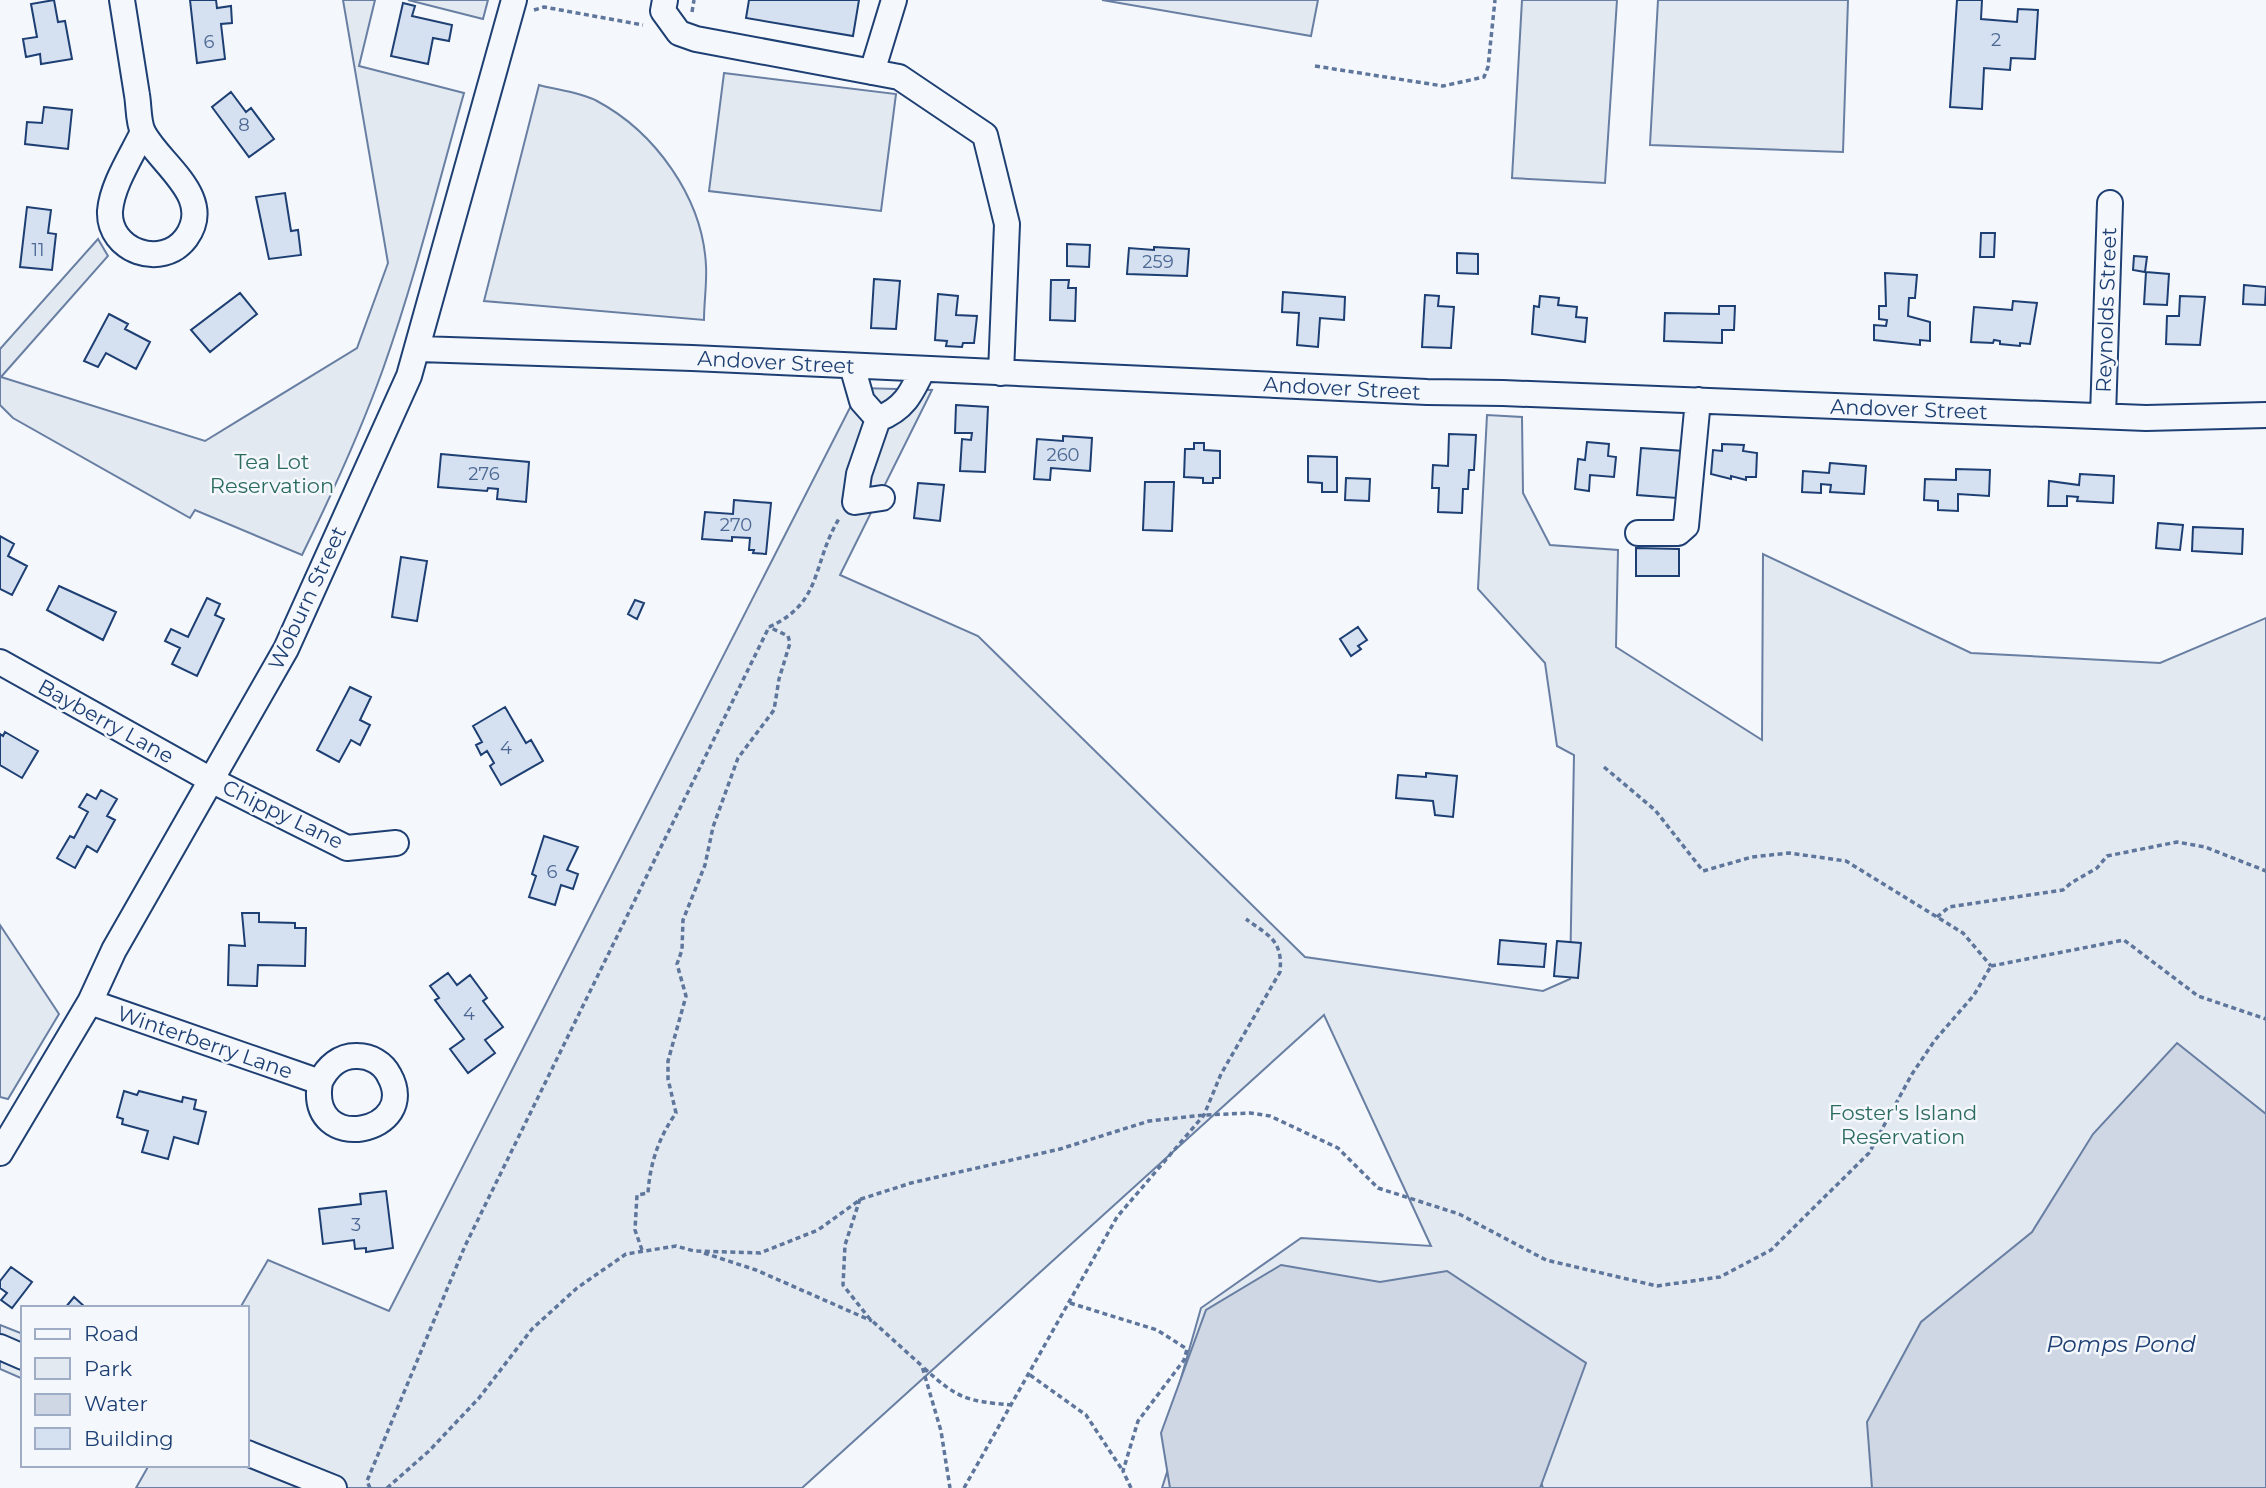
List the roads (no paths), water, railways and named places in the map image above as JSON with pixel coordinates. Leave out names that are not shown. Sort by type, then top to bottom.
[{"type":"street","points":[[122,0],[143,131],[187,189],[194,205],[193,222],[187,236],[175,248],[160,254],[144,254],[128,247],[117,236],[111,218],[112,200],[143,131]]},
{"type":"street","points":[[665,0],[663,11],[670,24],[688,36],[898,77],[985,135],[1007,224],[1001,373]]},
{"type":"street","points":[[872,72],[894,0]]},
{"type":"street","name":"Woburn Street","points":[[0,1153],[90,1002],[114,950],[286,649],[395,409],[419,349],[512,9]]},
{"type":"street","name":"Reynolds Street","points":[[2103,416],[2110,203]]},
{"type":"street","name":"Andover Street","points":[[419,349],[1427,393],[1698,400],[2196,419],[2266,415]]},
{"type":"street","points":[[852,366],[862,401],[878,419]]},
{"type":"street","points":[[882,498],[855,502],[859,474],[878,419],[897,411],[910,396],[923,369]]},
{"type":"street","points":[[1638,533],[1678,533],[1686,526],[1698,400]]},
{"type":"street","name":"Bayberry Lane","points":[[0,662],[211,780]]},
{"type":"street","name":"Chippy Lane","points":[[211,780],[347,848],[396,843]]},
{"type":"street","name":"Winterberry Lane","points":[[90,1002],[320,1082]]},
{"type":"street","points":[[0,1347],[21,1356]]},
{"type":"street","points":[[248,1453],[334,1488]]},
{"type":"water","name":"Pomps Pond","points":[[2177,1043],[2266,1114],[2266,1488],[1872,1488],[1867,1422],[1921,1322],[2032,1232],[2093,1134]]},
{"type":"water","points":[[1281,1265],[1380,1282],[1447,1271],[1586,1363],[1540,1488],[1170,1488],[1161,1433],[1206,1310]]},
{"type":"park label","name":"Tea Lot Reservation","points":[[272,473]]},
{"type":"park label","name":"Foster's Island Reservation","points":[[1903,1124]]}]
